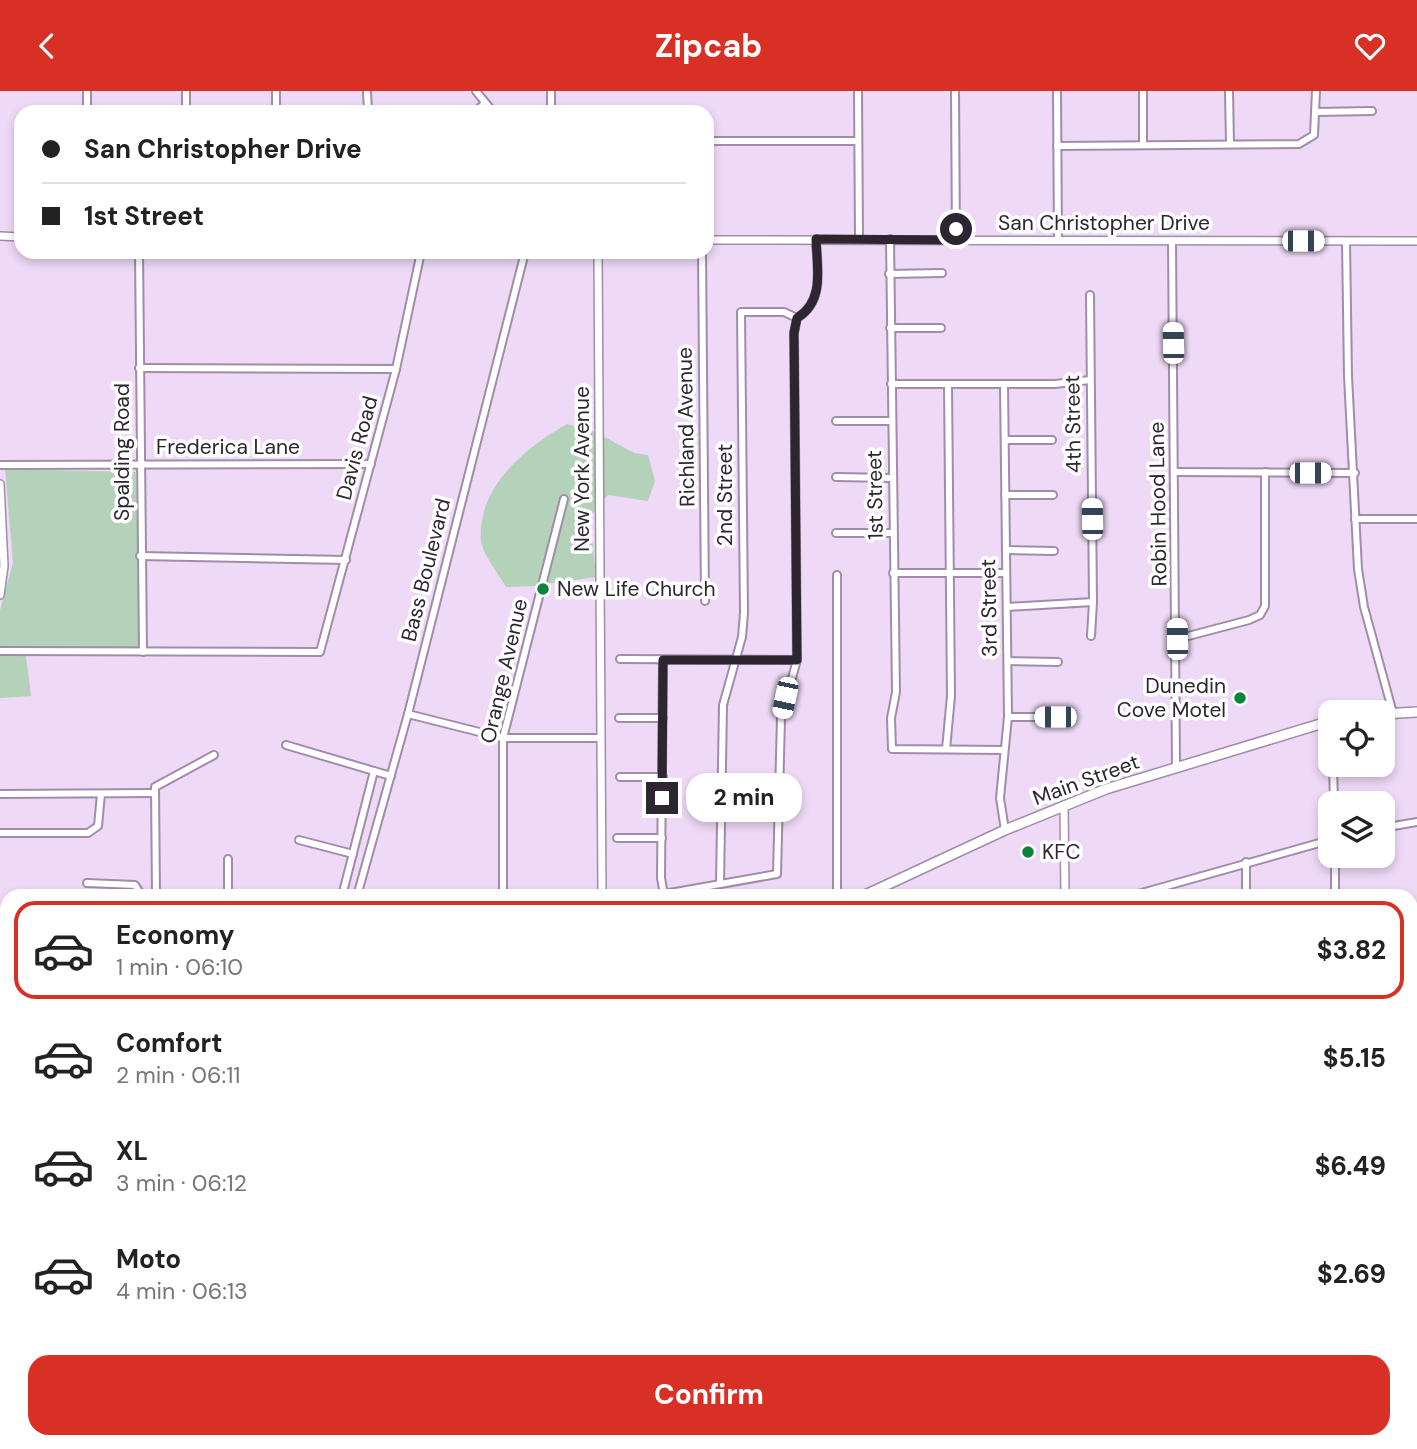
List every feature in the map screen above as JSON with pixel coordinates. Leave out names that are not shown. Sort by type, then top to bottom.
[{"type":"main road","points":[[1395,713],[1417,712]]},
{"type":"main road","name":"Main Street","points":[[878,889],[1064,804],[1176,766],[1318,725]]},
{"type":"street","points":[[476,91],[485,103]]},
{"type":"street","points":[[858,91],[859,239]]},
{"type":"street","points":[[955,91],[956,240]]},
{"type":"street","points":[[1057,91],[1058,240]]},
{"type":"street","points":[[1143,91],[1143,145]]},
{"type":"street","points":[[1229,91],[1230,144]]},
{"type":"street","points":[[1057,146],[1306,142],[1314,135],[1316,91]]},
{"type":"street","points":[[1316,112],[1371,111]]},
{"type":"street","points":[[714,141],[858,141]]},
{"type":"street","points":[[695,889],[777,874],[780,718],[797,660],[794,333],[797,318],[807,312],[815,301],[816,239]]},
{"type":"street","name":"1st Street","points":[[890,239],[896,692],[891,718],[892,749],[946,750]]},
{"type":"street","name":"San Christopher Drive","points":[[714,240],[1417,241]]},
{"type":"street","name":"Robin Hood Lane","points":[[1172,240],[1176,766]]},
{"type":"street","points":[[1346,241],[1348,376],[1358,569],[1385,700]]},
{"type":"street","name":"Spalding Road","points":[[139,259],[143,652]]},
{"type":"street","name":"Davis Road","points":[[143,652],[320,652],[396,369],[420,259]]},
{"type":"street","name":"Bass Boulevard","points":[[359,889],[408,714],[523,259]]},
{"type":"street","name":"New York Avenue","points":[[598,259],[602,889]]},
{"type":"street","name":"Richland Avenue","points":[[702,259],[705,601]]},
{"type":"street","points":[[889,274],[942,273]]},
{"type":"street","name":"4th Street","points":[[1090,295],[1091,636]]},
{"type":"street","name":"2nd Street","points":[[720,884],[723,705],[742,637],[744,613],[741,312],[784,312],[797,318]]},
{"type":"street","points":[[890,328],[941,328]]},
{"type":"street","points":[[139,368],[396,369]]},
{"type":"street","points":[[891,384],[1004,385],[1090,380]]},
{"type":"street","points":[[948,384],[951,697],[946,750],[1003,750]]},
{"type":"street","name":"3rd Street","points":[[1004,385],[1008,717],[1000,798],[1005,830]]},
{"type":"street","points":[[836,421],[891,421]]},
{"type":"street","points":[[1005,440],[1052,440]]},
{"type":"street","name":"Frederica Lane","points":[[0,465],[371,464]]},
{"type":"street","points":[[1175,472],[1355,473]]},
{"type":"street","points":[[1177,639],[1250,620],[1260,615],[1265,606],[1265,472]]},
{"type":"street","points":[[836,477],[892,478]]},
{"type":"street","points":[[0,484],[4,566],[0,596]]},
{"type":"street","points":[[1005,495],[1053,495]]},
{"type":"street","name":"Orange Avenue","points":[[503,889],[503,738],[564,499]]},
{"type":"street","points":[[1355,519],[1417,519]]},
{"type":"street","points":[[836,533],[893,533]]},
{"type":"street","points":[[1006,550],[1054,551]]},
{"type":"street","points":[[140,557],[346,560]]},
{"type":"street","points":[[893,573],[1006,573]]},
{"type":"street","points":[[836,575],[837,889]]},
{"type":"street","points":[[1007,607],[1093,602]]},
{"type":"street","points":[[0,651],[143,652]]},
{"type":"street","points":[[620,659],[797,660]]},
{"type":"street","points":[[663,660],[664,889]]},
{"type":"street","points":[[1008,661],[1058,661]]},
{"type":"street","points":[[408,714],[503,738],[601,737]]},
{"type":"street","points":[[1008,717],[1055,717]]},
{"type":"street","points":[[619,718],[663,718]]},
{"type":"street","points":[[286,745],[391,776]]},
{"type":"street","points":[[0,794],[101,794],[155,790],[214,755]]},
{"type":"street","points":[[344,889],[374,771]]},
{"type":"street","points":[[620,777],[663,777]]},
{"type":"street","points":[[155,790],[156,889]]},
{"type":"street","points":[[0,833],[88,833],[98,826],[101,794]]},
{"type":"street","points":[[1064,804],[1065,889]]},
{"type":"street","points":[[1395,826],[1417,822]]},
{"type":"street","points":[[617,838],[662,838]]},
{"type":"street","points":[[299,840],[353,854]]},
{"type":"street","points":[[1153,889],[1318,843]]},
{"type":"street","points":[[228,859],[228,889]]},
{"type":"street","points":[[1246,862],[1246,889]]},
{"type":"street","points":[[1335,868],[1335,889]]},
{"type":"street","points":[[87,883],[129,884],[140,889]]},
{"type":"green space","points":[[567,424],[595,432],[596,510],[590,517],[596,577],[546,584],[569,497],[562,494],[538,586],[506,587],[482,546],[482,521],[487,503],[507,471],[521,457]]},
{"type":"green space","points":[[603,436],[634,453],[648,455],[655,481],[648,501],[608,495],[603,500]]},
{"type":"green space","points":[[5,469],[136,472],[139,647],[0,647],[0,610],[13,563]]},
{"type":"green space","points":[[0,656],[26,656],[31,696],[0,698]]},
{"type":"place","name":"New Life Church","points":[[543,589]]},
{"type":"place","name":"Dunedin Cove Motel","points":[[1240,698]]},
{"type":"place","name":"KFC","points":[[1028,852]]},
{"type":"route","points":[[662,798],[663,660],[797,660],[794,333],[797,318],[807,312],[815,301],[816,239],[956,240],[956,229]]}]
